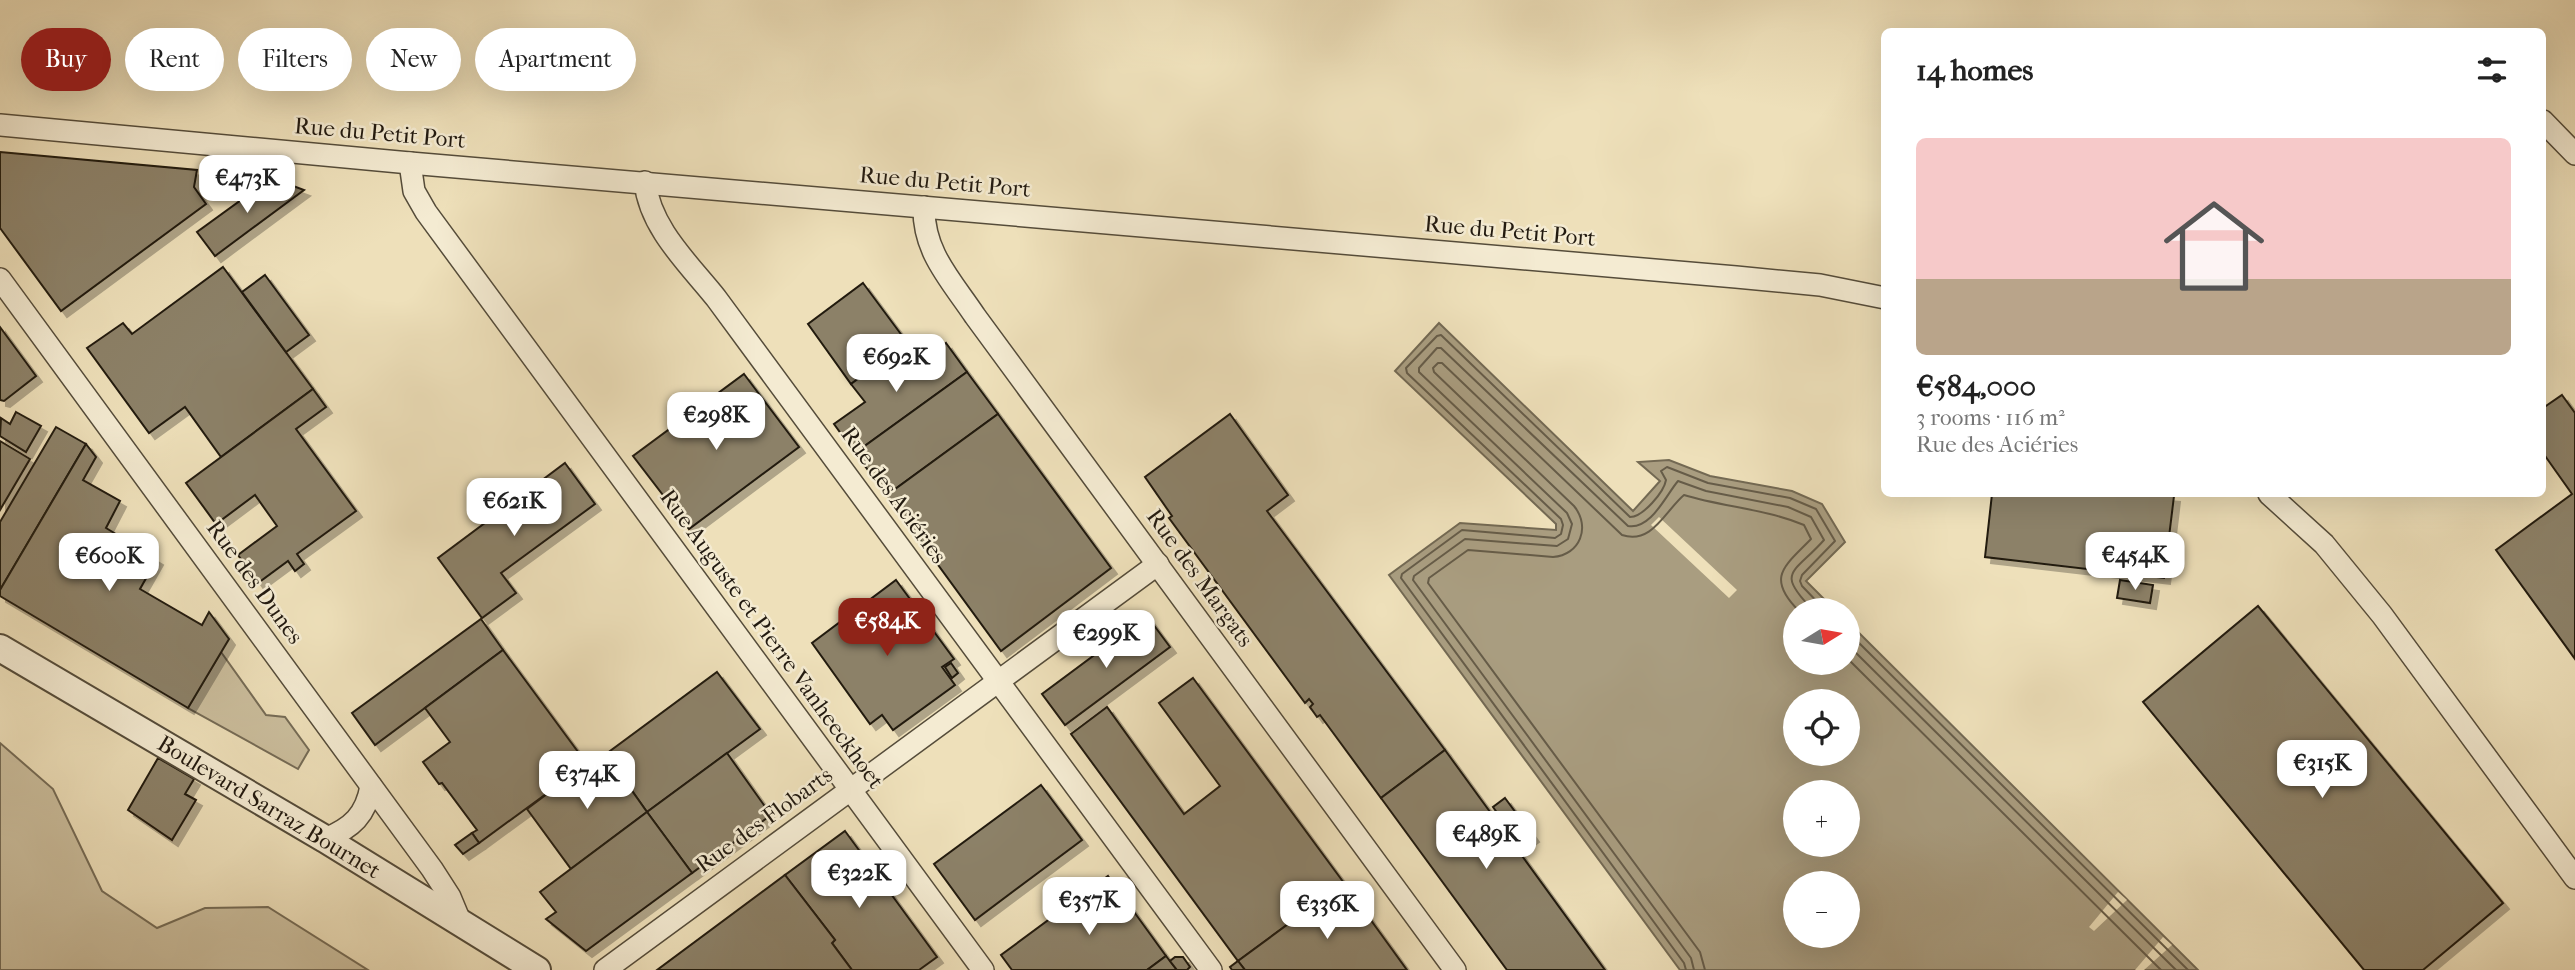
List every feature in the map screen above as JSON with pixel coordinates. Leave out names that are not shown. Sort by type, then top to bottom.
[{"type":"street","points":[[2546,124],[2575,154]]},
{"type":"street","name":"Rue du Petit Port","points":[[0,125],[1747,278],[1819,285],[1881,297]]},
{"type":"street","name":"Rue Auguste et Pierre Vanheeckhoet","points":[[410,163],[414,191],[426,212],[983,970]]},
{"type":"street","name":"Rue des Aciéries","points":[[645,182],[649,205],[658,224],[716,298],[1211,970]]},
{"type":"street","name":"Rue des Margats","points":[[925,207],[926,237],[943,269],[1455,970]]},
{"type":"street","name":"Rue des Dunes","points":[[0,279],[440,881],[460,921]]},
{"type":"street","points":[[2272,497],[2324,544],[2400,638],[2575,878]]},
{"type":"street","name":"Rue des Flobarts","points":[[605,970],[1158,564]]},
{"type":"street","name":"Boulevard Sarraz Bournet","points":[[0,648],[326,839],[537,970]]},
{"type":"street","points":[[326,839],[344,831],[358,820],[367,805],[371,786]]},
{"type":"shaded area","points":[[221,652],[266,715],[285,717],[309,750],[298,769],[188,708]]},
{"type":"shaded area","points":[[0,743],[53,789],[102,891],[157,928],[205,908],[268,907],[368,970],[0,970]]},
{"type":"water","points":[[1439,323],[1633,511],[1660,481],[1638,462],[1669,460],[1710,476],[1792,491],[1822,504],[1845,542],[1806,581],[1823,598],[1783,598],[1783,676],[1860,676],[1860,634],[2198,970],[1680,970],[1389,575],[1460,523],[1556,530],[1556,524],[1395,371]]},
{"type":"pier","points":[[1659,517],[1737,590],[1729,598],[1651,525]]},
{"type":"pier","points":[[2118,892],[2127,900],[2094,931],[2089,927]]},
{"type":"pier","points":[[2163,937],[2172,945],[2144,970],[2135,970]]},
{"type":"building","points":[[0,152],[197,170],[194,187],[206,204],[61,311],[0,228]]},
{"type":"building","points":[[272,178],[304,190],[215,256],[197,232],[248,195],[250,198],[271,182]]},
{"type":"building","points":[[223,267],[313,389],[221,457],[185,407],[149,433],[87,348],[123,323],[132,334]]},
{"type":"building","points":[[265,275],[309,335],[286,352],[242,292]]},
{"type":"building","points":[[863,283],[906,341],[851,384],[808,324]]},
{"type":"building","points":[[0,327],[36,376],[4,401],[0,400]]},
{"type":"building","points":[[946,343],[967,372],[855,453],[834,424],[865,402],[851,384],[893,353],[907,372]]},
{"type":"building","points":[[967,372],[998,414],[887,495],[855,453]]},
{"type":"building","points":[[744,374],[799,447],[689,529],[633,456]]},
{"type":"building","points":[[313,389],[326,407],[296,429],[356,511],[297,554],[304,564],[295,571],[288,561],[258,583],[238,555],[277,526],[255,495],[216,524],[186,483]]},
{"type":"building","points":[[2562,395],[2575,413],[2575,659],[2496,550],[2572,494],[2546,457],[2546,406]]},
{"type":"building","points":[[16,412],[41,426],[26,452],[0,436],[1,418],[10,424]]},
{"type":"building","points":[[998,414],[1111,568],[1001,651],[887,495]]},
{"type":"building","points":[[1230,414],[1288,495],[1267,511],[1445,750],[1381,798],[1320,715],[1317,717],[1310,707],[1313,704],[1309,699],[1305,703],[1169,518],[1172,516],[1145,477]]},
{"type":"building","points":[[56,427],[86,444],[0,590],[0,522]]},
{"type":"building","points":[[0,441],[30,459],[0,510]]},
{"type":"building","points":[[86,444],[96,457],[83,480],[120,501],[106,528],[157,559],[140,589],[202,625],[209,612],[229,639],[188,708],[0,596],[0,590]]},
{"type":"building","points":[[565,463],[595,504],[501,573],[516,593],[482,618],[438,558]]},
{"type":"building","points":[[1992,497],[2174,497],[2164,578],[1985,557]]},
{"type":"building","points":[[896,580],[954,659],[942,667],[955,685],[893,730],[882,715],[870,724],[812,643]]},
{"type":"building","points":[[2120,580],[2153,585],[2150,603],[2117,598]]},
{"type":"building","points":[[2258,606],[2503,903],[2423,970],[2364,970],[2143,702]]},
{"type":"building","points":[[1147,616],[1170,647],[1065,725],[1042,694]]},
{"type":"building","points":[[481,619],[503,650],[375,745],[352,713]]},
{"type":"building","points":[[503,650],[587,764],[479,843],[472,833],[477,830],[423,762],[450,742],[425,708]]},
{"type":"building","points":[[951,663],[958,673],[952,678],[945,667]]},
{"type":"building","points":[[717,672],[760,729],[647,812],[606,754]]},
{"type":"building","points":[[1193,678],[1344,883],[1238,961],[1071,734],[1107,707],[1184,814],[1220,786],[1159,703]]},
{"type":"building","points":[[1445,750],[1605,970],[1507,970],[1381,798]]},
{"type":"building","points":[[727,753],[771,815],[692,873],[647,812]]},
{"type":"building","points":[[606,754],[647,812],[571,869],[527,809],[587,764],[589,767]]},
{"type":"building","points":[[158,758],[194,779],[185,794],[196,800],[172,840],[128,810]]},
{"type":"building","points":[[1041,785],[1082,840],[975,920],[934,864]]},
{"type":"building","points":[[1505,798],[1533,836],[1520,845],[1493,807]]},
{"type":"building","points":[[647,812],[692,873],[586,951],[546,919],[556,912],[540,892]]},
{"type":"building","points":[[845,831],[937,957],[919,970],[852,970],[832,943],[835,940],[785,875]]},
{"type":"building","points":[[472,833],[479,843],[463,854],[455,845]]},
{"type":"building","points":[[785,875],[835,940],[832,943],[852,970],[657,970]]},
{"type":"building","points":[[1108,876],[1166,956],[1147,970],[1012,970],[1001,955]]},
{"type":"building","points":[[1344,883],[1407,970],[1245,970],[1238,961]]},
{"type":"building","points":[[1166,956],[1177,970],[1147,970]]},
{"type":"building","points":[[1175,957],[1183,957],[1190,967],[1187,970],[1177,970],[1170,961]]},
{"type":"building","points":[[1238,961],[1245,970],[1232,970],[1230,967]]}]
